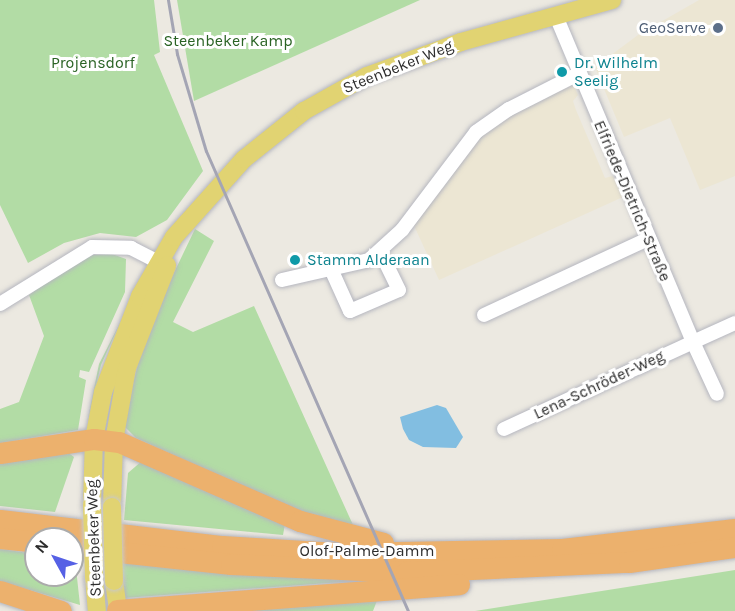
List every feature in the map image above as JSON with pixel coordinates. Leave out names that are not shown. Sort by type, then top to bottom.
[{"type":"highway","points":[[0,453],[104,440],[300,521],[361,539],[437,551]]},
{"type":"highway","name":"Olof-Palme-Damm","points":[[0,520],[222,546],[337,553],[562,549],[735,530]]},
{"type":"highway","points":[[0,538],[24,541]]},
{"type":"highway","name":"Olof-Palme-Damm","points":[[84,548],[331,570],[527,569],[629,562],[735,547]]},
{"type":"highway","points":[[111,611],[479,582],[527,569]]},
{"type":"highway","points":[[0,591],[62,611]]},
{"type":"main road","name":"Steenbeker Weg","points":[[111,611],[94,578],[92,505],[104,440],[162,264],[191,218],[254,149],[304,111],[346,87],[436,50],[612,0]]},
{"type":"main road","name":"Steenbeker Weg","points":[[104,440],[112,507],[114,581],[111,611]]},
{"type":"street","name":"Elfriede-Dietrich-Straße","points":[[556,16],[648,239],[717,394]]},
{"type":"street","points":[[282,280],[369,260],[387,246],[459,150],[491,120],[578,74]]},
{"type":"street","points":[[484,315],[648,239]]},
{"type":"street","points":[[0,304],[92,247],[131,248],[162,264]]},
{"type":"street","points":[[332,269],[350,311],[399,290],[385,261]]},
{"type":"street","points":[[693,342],[735,323]]},
{"type":"street","name":"Lena-Schröder-Weg","points":[[504,429],[693,342]]},
{"type":"shaded area","points":[[699,0],[735,0],[735,176],[700,190],[670,118],[624,137],[595,67],[638,35]]},
{"type":"shaded area","points":[[571,80],[578,95],[573,101],[576,110],[605,178],[613,176],[623,197],[439,280],[411,219],[477,134]]},
{"type":"green space","name":"Projensdorf","points":[[0,0],[154,0],[160,52],[154,55],[203,171],[167,220],[136,237],[100,233],[64,243],[28,263],[0,205]]},
{"type":"green space","name":"Steenbeker Kamp","points":[[177,0],[420,0],[194,101]]},
{"type":"green space","points":[[195,229],[214,241],[173,322],[193,332],[254,306],[353,525],[302,513],[136,438],[123,425],[146,331]]},
{"type":"green space","points":[[112,254],[126,259],[125,292],[89,372],[80,370],[79,377],[86,380],[78,430],[0,443],[0,409],[19,402],[44,336],[29,295],[67,267],[93,255]]},
{"type":"green space","points":[[122,319],[101,365],[87,423],[99,364]]},
{"type":"green space","points":[[66,451],[74,457],[55,512],[0,506],[0,460]]},
{"type":"green space","points":[[143,460],[285,524],[283,535],[124,520],[128,473]]},
{"type":"green space","points":[[0,549],[24,552],[24,587],[78,587],[80,605],[0,581]]},
{"type":"green space","points":[[121,562],[225,571],[355,581],[124,598]]},
{"type":"green space","points":[[735,570],[735,611],[475,611]]},
{"type":"green space","points":[[378,598],[373,611],[229,611]]},
{"type":"water","points":[[437,405],[446,408],[463,437],[456,448],[423,447],[409,440],[403,429],[400,417]]},
{"type":"railway","points":[[168,0],[177,54],[206,151],[408,611]]},
{"type":"place","name":"GeoServe","points":[[718,28]]},
{"type":"place","name":"Dr. Wilhelm Seelig","points":[[562,72]]},
{"type":"place","name":"Stamm Alderaan","points":[[295,260]]}]
